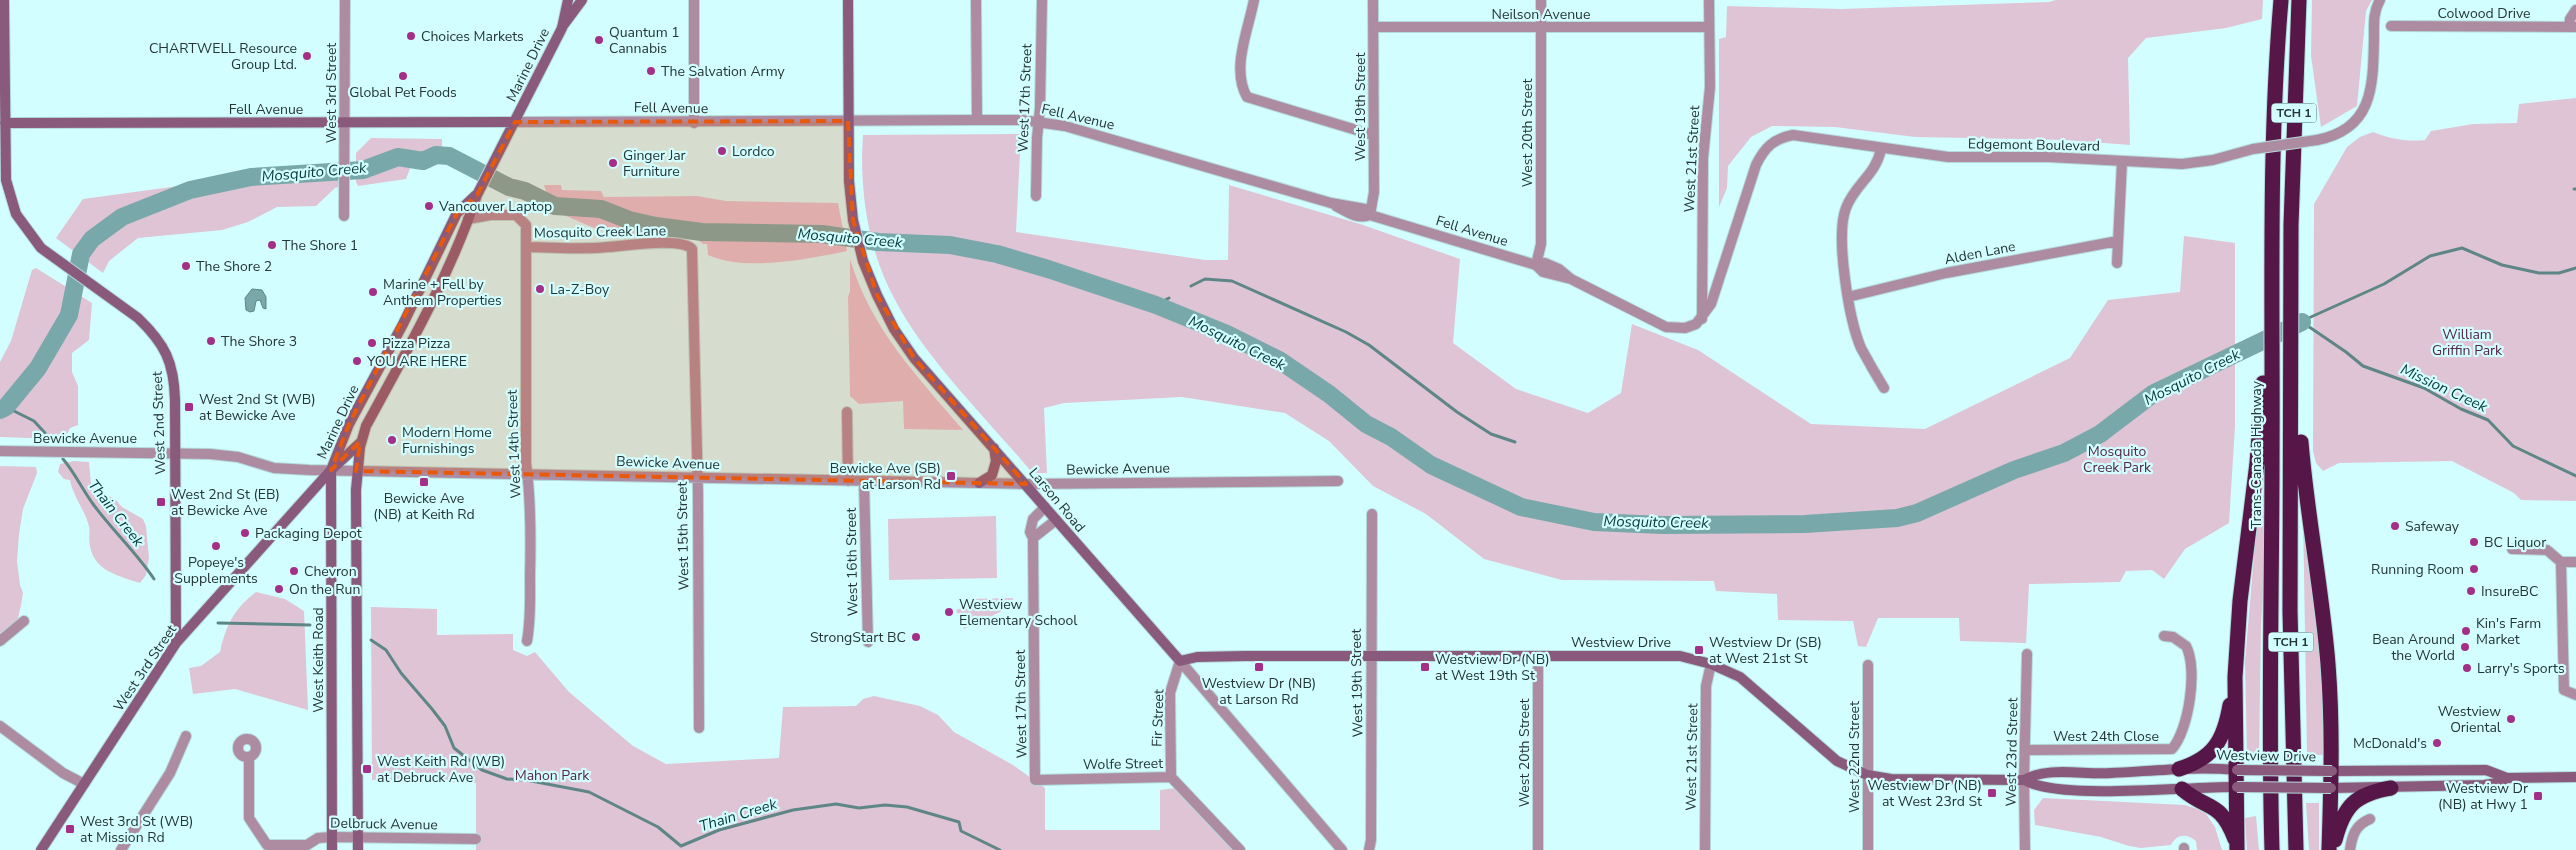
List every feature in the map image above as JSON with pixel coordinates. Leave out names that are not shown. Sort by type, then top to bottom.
[{"type":"highway","name":"Trans-Canada Highway","points":[[2272,850],[2270,688],[2272,237],[2275,83],[2281,0]]},
{"type":"highway","name":"TCH 1","points":[[2296,850],[2290,601],[2296,446],[2291,336],[2291,225],[2299,0]]},
{"type":"highway","points":[[2237,850],[2236,677],[2241,595],[2257,463],[2272,237]]},
{"type":"highway","points":[[2296,446],[2304,484],[2328,665],[2332,771],[2329,850]]},
{"type":"highway","points":[[2179,769],[2203,758],[2218,743],[2224,733],[2236,677]]},
{"type":"highway","points":[[2329,850],[2341,817],[2348,808],[2364,796],[2391,788]]},
{"type":"highway","points":[[2182,789],[2190,796],[2218,810],[2228,823],[2237,850]]},
{"type":"main road","name":"West 2nd Street","points":[[4,0],[3,123],[6,180],[10,201],[31,238],[49,254],[106,294],[150,329],[169,358],[174,383],[176,643]]},
{"type":"main road","name":"Marine Drive","points":[[562,28],[568,0]]},
{"type":"main road","name":"Marine Drive","points":[[356,471],[360,443],[366,426],[428,309],[477,195],[498,153],[562,28],[582,0]]},
{"type":"main road","points":[[848,0],[848,121]]},
{"type":"main road","name":"Larson Road","points":[[848,121],[849,180],[853,220],[860,250],[877,295],[894,329],[914,358],[1180,661]]},
{"type":"main road","name":"Fell Avenue","points":[[3,123],[515,122]]},
{"type":"main road","name":"Marine Drive","points":[[331,470],[349,424],[403,324],[457,213],[477,195]]},
{"type":"main road","name":"Marine Drive","points":[[331,470],[360,443]]},
{"type":"main road","points":[[979,483],[988,480],[994,472],[996,461],[994,448]]},
{"type":"main road","name":"West 3rd Street","points":[[41,850],[176,643],[331,470]]},
{"type":"main road","name":"West Keith Road","points":[[331,470],[332,850]]},
{"type":"main road","points":[[356,471],[358,850]]},
{"type":"main road","name":"Westview Drive","points":[[1180,661],[1197,657],[1663,655],[1694,659],[1711,664],[1740,677],[1837,760],[1867,775],[1891,779],[2024,780],[2043,773],[2110,773],[2179,769],[2332,771],[2486,770],[2507,778],[2576,777]]},
{"type":"main road","name":"Westview Drive","points":[[2024,780],[2034,786],[2068,790],[2182,789],[2191,787],[2391,788],[2484,785],[2497,783],[2507,778]]},
{"type":"street","name":"West 3rd Street","points":[[344,216],[346,183],[345,0]]},
{"type":"street","points":[[694,0],[694,122]]},
{"type":"street","points":[[976,0],[976,120]]},
{"type":"street","name":"West 17th Street","points":[[1036,196],[1042,0]]},
{"type":"street","points":[[1254,0],[1239,69],[1240,85],[1247,97],[1374,135]]},
{"type":"street","name":"West 19th Street","points":[[1370,214],[1374,192],[1373,0]]},
{"type":"street","name":"West 20th Street","points":[[1536,265],[1541,244],[1541,0]]},
{"type":"street","name":"West 21st Street","points":[[1702,319],[1703,158],[1710,87],[1709,0]]},
{"type":"street","name":"Edgemont Boulevard","points":[[1702,319],[1712,304],[1756,165],[1763,152],[1773,142],[1793,135],[1948,157],[2048,157],[2122,162],[2198,163],[2253,149],[2317,140],[2336,134],[2352,125],[2362,113],[2369,100],[2373,79],[2374,17],[2380,0]]},
{"type":"street","points":[[2573,27],[2570,19],[2576,10]]},
{"type":"street","name":"Colwood Drive","points":[[2392,26],[2573,27]]},
{"type":"street","name":"Neilson Avenue","points":[[1373,27],[1709,27]]},
{"type":"street","name":"Fell Avenue","points":[[515,122],[976,120],[1039,122],[1065,126],[1331,203],[1365,209],[1370,214],[1536,265],[1545,263],[1559,269],[1572,279],[1666,327],[1685,328],[1702,319]]},
{"type":"street","points":[[1881,149],[1877,165],[1854,192],[1845,208],[1841,251],[1848,297],[1860,346],[1884,388]]},
{"type":"street","points":[[2117,263],[2122,162]]},
{"type":"street","name":"Mosquito Creek Lane","points":[[468,219],[490,215],[516,215],[526,225],[526,247],[608,248],[632,244],[681,244],[689,246],[692,253]]},
{"type":"street","name":"Alden Lane","points":[[1848,297],[1946,273],[2118,241]]},
{"type":"street","name":"West 14th Street","points":[[526,247],[527,474],[530,550],[528,641]]},
{"type":"street","name":"West 15th Street","points":[[692,253],[699,728]]},
{"type":"street","points":[[846,412],[848,481]]},
{"type":"street","name":"Bewicke Avenue","points":[[0,451],[228,455],[284,469],[356,471],[1026,484],[1338,481]]},
{"type":"street","name":"West 16th Street","points":[[864,481],[868,642]]},
{"type":"street","name":"West 17th Street","points":[[1036,780],[1033,538],[1030,532],[1033,519],[1045,507]]},
{"type":"street","name":"West 19th Street","points":[[1369,850],[1372,840],[1370,657],[1372,514]]},
{"type":"street","points":[[1033,538],[1056,520]]},
{"type":"street","points":[[2512,549],[2547,550],[2561,562],[2576,562]]},
{"type":"street","points":[[2561,562],[2564,690],[2576,695]]},
{"type":"street","points":[[0,641],[24,621]]},
{"type":"street","name":"West 24th Close","points":[[2025,750],[2172,749],[2179,742],[2192,686],[2193,673],[2186,646],[2173,637],[2164,636]]},
{"type":"street","name":"West 23rd Street","points":[[2025,850],[2024,780],[2027,654]]},
{"type":"street","name":"West 20th Street","points":[[1538,656],[1538,850]]},
{"type":"street","name":"Fir Street","points":[[1171,777],[1170,693],[1180,661]]},
{"type":"street","name":"Larson Road","points":[[1180,661],[1342,850]]},
{"type":"street","name":"West 21st Street","points":[[1705,850],[1706,686],[1711,664]]},
{"type":"street","name":"West 22nd Street","points":[[1868,665],[1868,850]]},
{"type":"street","points":[[0,726],[63,773],[84,784]]},
{"type":"street","points":[[121,850],[170,773],[186,736]]},
{"type":"street","name":"Delbruck Avenue","points":[[249,757],[249,818],[267,846],[307,845],[318,838],[332,837],[476,839]]},
{"type":"street","name":"Wolfe Street","points":[[1036,780],[1171,777],[1240,850]]},
{"type":"street","points":[[2350,850],[2354,831],[2363,822],[2370,820]]},
{"type":"highlighted area","points":[[848,121],[853,220],[877,295],[914,358],[1026,484],[684,478],[356,471],[360,442],[331,470],[349,424],[457,213],[477,195],[515,122]]},
{"type":"green space","points":[[2056,0],[2263,0],[2262,19],[2226,28],[2146,38],[2128,58],[2130,145],[2066,140],[1915,137],[1835,127],[1772,126],[1751,137],[1728,166],[1727,188],[1719,207],[1719,39],[1726,37],[1727,6],[1841,9],[2049,2]]},
{"type":"green space","points":[[2312,0],[2372,0],[2366,11],[2357,106],[2321,127],[2311,56]]},
{"type":"green space","name":"William Griffin Park","points":[[2576,98],[2576,501],[2521,500],[2514,493],[2452,461],[2339,463],[2323,471],[2316,463],[2313,451],[2314,204],[2347,147],[2360,137],[2373,132],[2399,139],[2418,141],[2425,140],[2431,131],[2473,124],[2517,123],[2519,104]]},
{"type":"green space","name":"Mosquito Creek Park","points":[[1021,134],[1016,232],[1205,260],[1228,260],[1229,185],[1360,224],[1460,259],[1453,343],[1516,389],[1588,413],[1621,393],[1632,324],[1698,350],[1811,424],[1925,429],[2070,358],[2108,300],[2180,292],[2184,236],[2235,243],[2235,426],[2229,523],[2185,549],[2164,579],[2152,570],[2126,571],[2120,582],[2029,584],[2026,643],[1960,641],[1959,618],[1878,618],[1866,647],[1858,646],[1853,621],[1778,620],[1777,594],[1716,591],[1714,581],[1562,580],[1484,559],[1426,514],[1373,486],[1329,441],[1285,413],[1182,397],[1064,403],[1044,408],[1047,473],[1036,473],[1030,470],[939,365],[922,343],[894,298],[885,279],[872,240],[867,219],[862,176],[863,135]]},
{"type":"green space","points":[[371,138],[442,139],[442,158],[414,158],[406,179],[358,186],[356,182],[356,153]]},
{"type":"green space","points":[[340,164],[339,187],[335,188],[316,206],[277,207],[248,222],[222,230],[138,238],[109,261],[103,273],[56,238],[83,199]]},
{"type":"green space","points":[[544,185],[561,185],[562,190],[601,191],[604,197],[697,196],[726,201],[838,203],[847,251],[777,262],[740,263],[723,260],[708,255],[707,244],[703,244],[693,236],[641,235],[599,230],[552,210]]},
{"type":"green space","points":[[850,259],[870,308],[883,330],[913,371],[963,430],[904,429],[903,401],[859,404],[850,396],[848,296],[850,292]]},
{"type":"green space","points":[[36,268],[92,303],[89,340],[72,353],[72,372],[78,386],[78,425],[70,428],[65,438],[60,439],[0,437],[0,362],[11,341],[32,270]]},
{"type":"green space","points":[[74,461],[89,462],[91,484],[98,491],[115,499],[122,507],[143,519],[146,526],[149,558],[146,575],[140,583],[124,578],[102,567],[92,554],[89,543],[89,526],[86,517],[73,491],[70,480],[64,479],[58,472],[60,464]]},
{"type":"green space","points":[[0,466],[36,467],[37,473],[23,509],[19,534],[17,561],[23,593],[17,623],[0,639]]},
{"type":"green space","points":[[2266,494],[2267,543],[2261,622],[2259,759],[2247,756],[2245,662],[2259,496]]},
{"type":"green space","points":[[2303,513],[2327,719],[2323,755],[2307,755]]},
{"type":"green space","points":[[996,516],[997,578],[889,580],[888,519]]},
{"type":"green space","points":[[256,592],[285,599],[304,611],[308,710],[235,689],[193,694],[189,668],[201,666],[220,652],[232,618],[248,598]]},
{"type":"green space","points":[[1013,598],[1013,606],[964,629],[956,610],[973,604],[971,599]]},
{"type":"green space","name":"Mahon Park","points":[[371,607],[437,609],[437,635],[513,634],[513,650],[527,656],[535,652],[569,692],[633,746],[666,764],[779,758],[783,707],[856,706],[863,699],[874,696],[920,706],[938,715],[954,732],[1013,765],[1045,788],[1045,830],[1160,830],[1160,790],[1176,788],[1233,850],[476,850],[476,783],[372,780]]},
{"type":"green space","points":[[2043,798],[2185,805],[2204,811],[2215,827],[2222,850],[2197,850],[2196,841],[2185,836],[2179,837],[2171,845],[2141,848],[2101,837],[2035,825],[2034,810]]},
{"type":"green space","points":[[2306,803],[2319,803],[2319,850],[2309,850]]},
{"type":"green space","points":[[2256,816],[2259,850],[2247,850],[2245,818]]},
{"type":"water","points":[[252,289],[262,290],[266,297],[266,309],[263,308],[260,300],[256,301],[254,311],[246,310],[245,298]]},
{"type":"waterway","name":"Mosquito Creek","points":[[0,410],[6,407],[38,368],[69,315],[81,254],[92,239],[122,217],[190,190],[251,177],[363,170],[398,157],[423,161],[436,155],[449,156],[509,187],[525,191],[555,206],[601,209],[629,220],[656,226],[702,232],[822,234],[878,242],[950,245],[997,254],[1048,269],[1156,305],[1227,334],[1279,360],[1329,394],[1366,424],[1391,437],[1431,465],[1521,507],[1594,522],[1662,525],[1805,524],[1897,518],[1917,513],[2014,470],[2064,453],[2100,434],[2154,393],[2302,322]]},
{"type":"waterway","name":"Mosquito Creek","points":[[2302,321],[2384,284],[2430,256],[2462,248],[2502,265],[2539,273],[2559,273],[2576,268]]},
{"type":"waterway","points":[[1191,286],[1205,279],[1232,281],[1346,332],[1369,345],[1457,412],[1491,434],[1515,442]]},
{"type":"waterway","points":[[1156,305],[1169,298]]},
{"type":"waterway","name":"Mission Creek","points":[[2302,322],[2363,366],[2424,388],[2461,409],[2488,420],[2513,446],[2576,476]]},
{"type":"waterway","name":"Thain Creek","points":[[6,407],[34,421],[45,433]]},
{"type":"waterway","name":"Thain Creek","points":[[63,459],[93,504],[154,579]]},
{"type":"waterway","name":"Thain Creek","points":[[218,623],[310,625]]},
{"type":"waterway","name":"Thain Creek","points":[[371,640],[386,650],[401,673],[432,709],[445,726],[454,748],[482,770],[507,779],[526,780],[589,792],[658,827],[681,846]]},
{"type":"waterway","name":"Thain Creek","points":[[681,846],[719,830],[793,810],[836,804],[859,808],[885,805],[907,807],[959,822],[961,831],[1000,850]]},
{"type":"place","name":"Choices Markets","points":[[411,36]]},
{"type":"place","name":"Quantum 1 Cannabis","points":[[599,40]]},
{"type":"place","name":"CHARTWELL Resource Group Ltd.","points":[[307,56]]},
{"type":"place","name":"The Salvation Army","points":[[651,71]]},
{"type":"place","name":"Global Pet Foods","points":[[403,76]]},
{"type":"place","name":"Lordco","points":[[722,151]]},
{"type":"place","name":"Ginger Jar Furniture","points":[[613,163]]},
{"type":"place","name":"Vancouver Laptop","points":[[429,206]]},
{"type":"place","name":"The Shore 1","points":[[272,245]]},
{"type":"place","name":"The Shore 2","points":[[186,266]]},
{"type":"place","name":"La-Z-Boy","points":[[540,289]]},
{"type":"place","name":"Marine + Fell by Anthem Properties","points":[[373,292]]},
{"type":"place","name":"The Shore 3","points":[[211,341]]},
{"type":"place","name":"Pizza Pizza","points":[[372,343]]},
{"type":"place","name":"YOU ARE HERE","points":[[357,361]]},
{"type":"place","name":"West 2nd St (WB) at Bewicke Ave","points":[[189,407]]},
{"type":"place","name":"Modern Home Furnishings","points":[[392,440]]},
{"type":"place","name":"Bewicke Ave (SB) at Larson Rd","points":[[951,476]]},
{"type":"place","name":"Bewicke Ave (NB) at Keith Rd","points":[[424,482]]},
{"type":"place","name":"West 2nd St (EB) at Bewicke Ave","points":[[161,502]]},
{"type":"place","name":"Safeway","points":[[2395,526]]},
{"type":"place","name":"Packaging Depot","points":[[245,533]]},
{"type":"place","name":"BC Liquor","points":[[2474,542]]},
{"type":"place","name":"Popeye's Supplements","points":[[216,546]]},
{"type":"place","name":"Running Room","points":[[2474,569]]},
{"type":"place","name":"Chevron","points":[[294,571]]},
{"type":"place","name":"On the Run","points":[[279,589]]},
{"type":"place","name":"InsureBC","points":[[2471,591]]},
{"type":"place","name":"Westview Elementary School","points":[[949,612]]},
{"type":"place","name":"Kin's Farm Market","points":[[2466,631]]},
{"type":"place","name":"StrongStart BC","points":[[916,637]]},
{"type":"place","name":"Bean Around the World","points":[[2465,647]]},
{"type":"place","name":"Westview Dr (SB) at West 21st St","points":[[1699,650]]},
{"type":"place","name":"Westview Dr (NB) at Larson Rd","points":[[1259,667]]},
{"type":"place","name":"Westview Dr (NB) at West 19th St","points":[[1425,667]]},
{"type":"place","name":"Larry's Sports","points":[[2467,668]]},
{"type":"place","name":"Westview Oriental","points":[[2511,719]]},
{"type":"place","name":"McDonald's","points":[[2437,743]]},
{"type":"place","name":"West Keith Rd (WB) at Debruck Ave","points":[[367,769]]},
{"type":"place","name":"Westview Dr (NB) at West 23rd St","points":[[1992,793]]},
{"type":"place","name":"Westview Dr (NB) at Hwy 1","points":[[2538,796]]},
{"type":"place","name":"West 3rd St (WB) at Mission Rd","points":[[70,829]]}]
